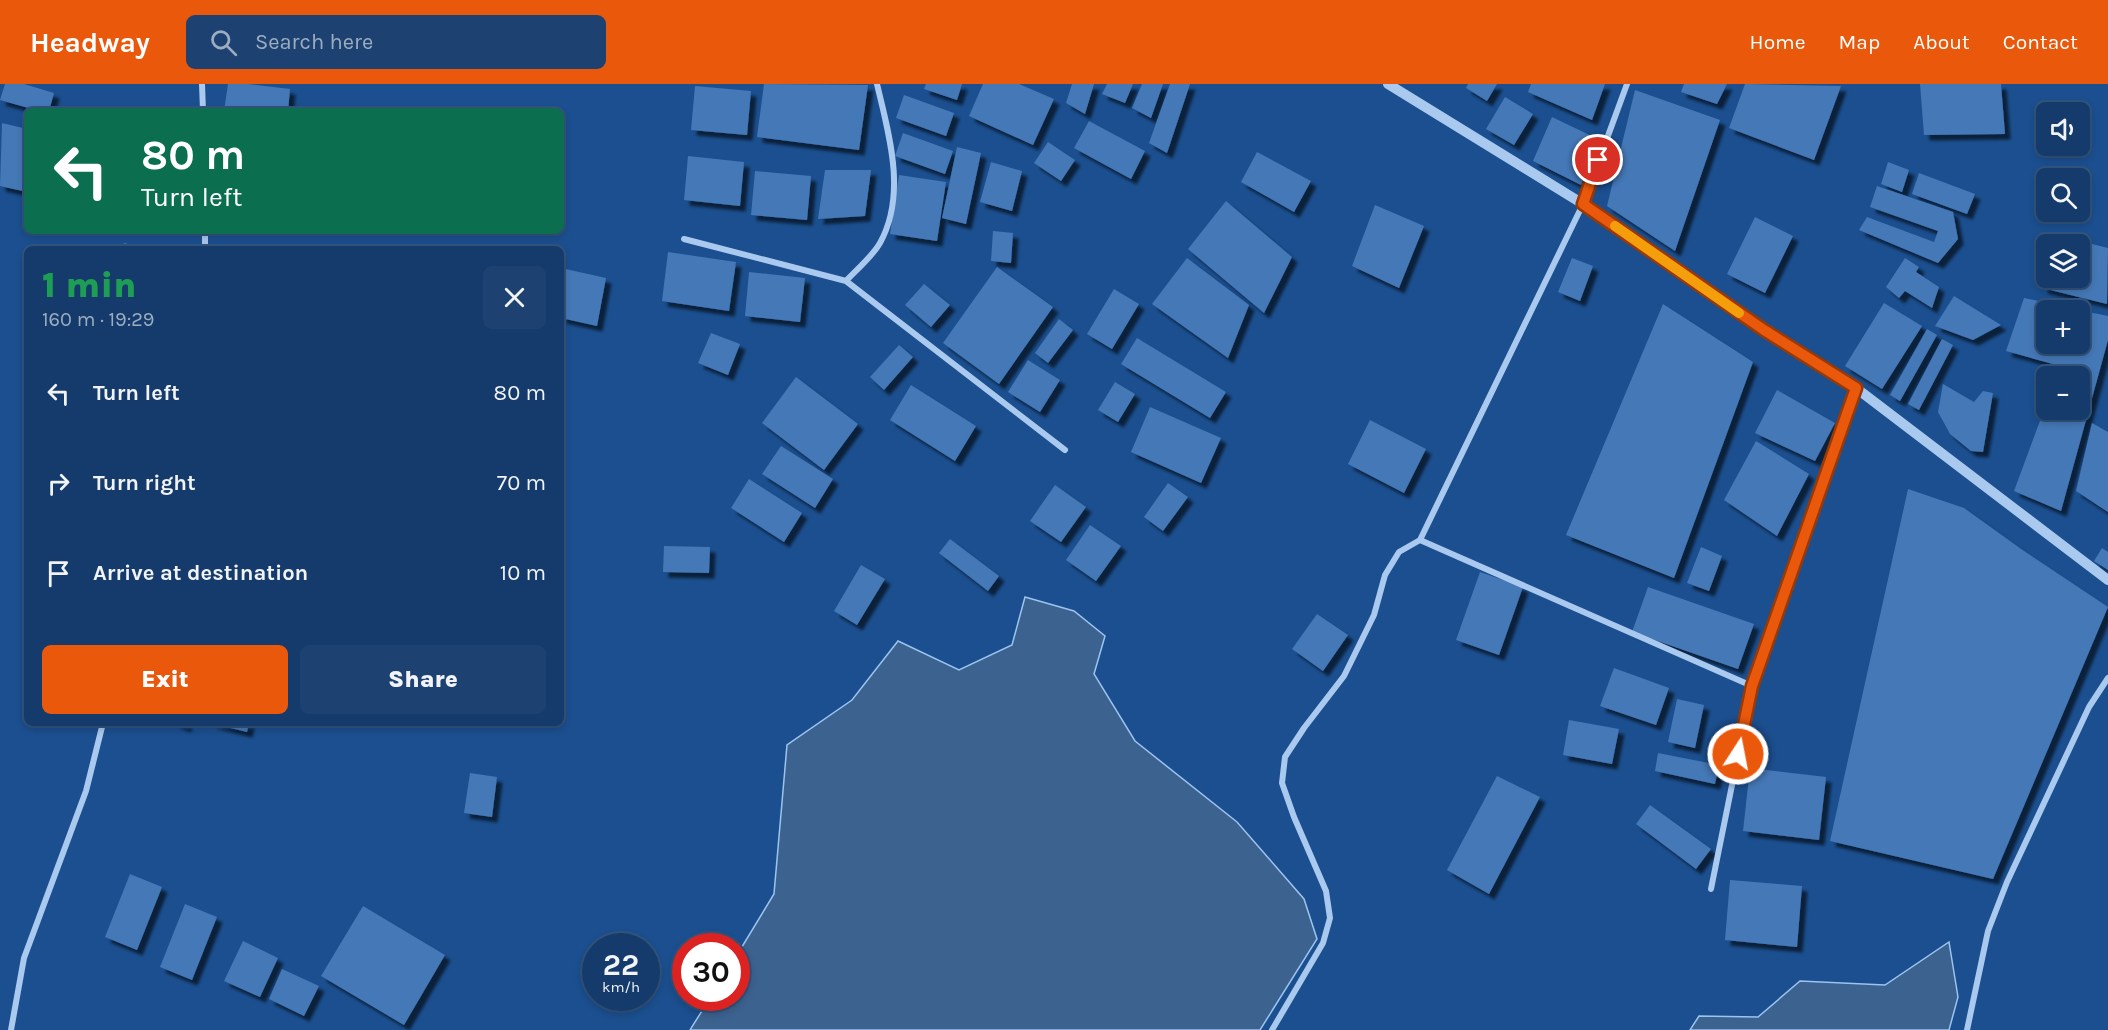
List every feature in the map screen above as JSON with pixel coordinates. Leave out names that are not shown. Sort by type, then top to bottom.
[{"type":"street","points":[[202,84],[203,108]]},
{"type":"street","points":[[846,281],[879,245],[890,222],[893,208],[895,184],[887,125],[877,84]]},
{"type":"street","points":[[1388,84],[1583,204],[1764,330],[1856,388],[2108,580]]},
{"type":"street","points":[[1272,1030],[1323,943],[1330,918],[1326,891],[1282,783],[1285,757],[1344,676],[1374,615],[1385,575],[1399,552],[1420,540],[1583,204],[1627,84]]},
{"type":"street","points":[[684,239],[846,281],[1065,450]]},
{"type":"street","points":[[1711,889],[1752,686],[1856,388]]},
{"type":"street","points":[[1420,540],[1752,686]]},
{"type":"street","points":[[1967,1030],[1988,931],[2007,882],[2089,707],[2108,678]]},
{"type":"street","points":[[11,1030],[24,958],[86,791],[102,726]]},
{"type":"water","points":[[1025,597],[1074,611],[1105,636],[1094,674],[1135,741],[1237,822],[1304,899],[1317,939],[1260,1030],[690,1030],[702,1011],[750,1011],[750,934],[774,894],[787,745],[852,700],[898,641],[959,670],[1012,645]]},
{"type":"water","points":[[1949,942],[1958,997],[1949,1030],[1690,1030],[1699,1016],[1758,1017],[1800,981],[1885,985]]},
{"type":"building","points":[[5,84],[24,84],[54,93],[50,108],[28,108],[0,100]]},
{"type":"building","points":[[228,84],[290,89],[288,108],[224,108]]},
{"type":"building","points":[[764,84],[868,85],[859,150],[757,137]]},
{"type":"building","points":[[926,84],[962,84],[957,100],[924,89]]},
{"type":"building","points":[[983,84],[1019,84],[1054,99],[1033,145],[969,116]]},
{"type":"building","points":[[1072,84],[1094,84],[1085,114],[1066,103]]},
{"type":"building","points":[[1107,84],[1133,84],[1125,103],[1102,94]]},
{"type":"building","points":[[1142,84],[1163,84],[1151,118],[1132,108]]},
{"type":"building","points":[[1170,84],[1190,84],[1167,153],[1149,143]]},
{"type":"building","points":[[1468,84],[1497,84],[1487,101],[1466,88]]},
{"type":"building","points":[[1531,84],[1605,84],[1592,120],[1528,92]]},
{"type":"building","points":[[1684,84],[1727,84],[1717,104],[1681,92]]},
{"type":"building","points":[[1745,84],[1841,86],[1814,160],[1729,128]]},
{"type":"building","points":[[1920,84],[2001,84],[2005,134],[1924,135]]},
{"type":"building","points":[[695,86],[751,91],[747,135],[691,130]]},
{"type":"building","points":[[1635,90],[1720,120],[1675,251],[1607,206]]},
{"type":"building","points":[[904,95],[954,113],[946,136],[896,118]]},
{"type":"building","points":[[1505,97],[1533,114],[1514,145],[1486,129]]},
{"type":"building","points":[[1552,117],[1600,140],[1581,185],[1533,161]]},
{"type":"building","points":[[1089,121],[1145,151],[1131,179],[1074,148]]},
{"type":"building","points":[[2,123],[24,128],[24,191],[0,186]]},
{"type":"building","points":[[903,133],[953,151],[945,174],[895,156]]},
{"type":"building","points":[[1048,142],[1075,160],[1061,181],[1034,163]]},
{"type":"building","points":[[957,147],[981,153],[966,224],[942,218]]},
{"type":"building","points":[[1257,152],[1311,181],[1294,212],[1241,182]]},
{"type":"building","points":[[688,156],[744,162],[740,206],[684,200]]},
{"type":"building","points":[[991,162],[1022,171],[1012,211],[980,202]]},
{"type":"building","points":[[1888,162],[1909,170],[1902,192],[1881,184]]},
{"type":"building","points":[[825,170],[871,170],[865,216],[818,219]]},
{"type":"building","points":[[755,171],[811,176],[807,220],[751,215]]},
{"type":"building","points":[[1919,173],[1975,194],[1967,214],[1912,194]]},
{"type":"building","points":[[899,175],[946,182],[937,241],[890,234]]},
{"type":"building","points":[[1877,186],[1953,212],[1958,239],[1938,263],[1859,230],[1867,217],[1934,242],[1938,231],[1870,207]]},
{"type":"building","points":[[1226,201],[1292,257],[1264,313],[1188,249]]},
{"type":"building","points":[[1375,205],[1424,226],[1399,288],[1352,266]]},
{"type":"building","points":[[1755,217],[1793,236],[1765,293],[1727,274]]},
{"type":"building","points":[[993,231],[1013,233],[1011,263],[991,261]]},
{"type":"building","points":[[2090,244],[2108,248],[2107,304],[2042,288],[2090,288]]},
{"type":"building","points":[[668,252],[736,262],[729,311],[662,301]]},
{"type":"building","points":[[1187,258],[1249,305],[1228,358],[1152,304]]},
{"type":"building","points":[[1572,258],[1593,266],[1580,301],[1558,292]]},
{"type":"building","points":[[1905,258],[1919,267],[1916,272],[1939,287],[1932,308],[1905,291],[1899,298],[1886,287]]},
{"type":"building","points":[[997,267],[1053,307],[999,384],[943,343]]},
{"type":"building","points":[[564,269],[606,278],[597,326],[564,319]]},
{"type":"building","points":[[749,272],[805,278],[800,322],[745,316]]},
{"type":"building","points":[[924,284],[950,305],[931,327],[905,305]]},
{"type":"building","points":[[1114,289],[1139,304],[1112,349],[1087,334]]},
{"type":"building","points":[[1954,296],[2001,325],[1973,340],[1935,326]]},
{"type":"building","points":[[2024,298],[2036,300],[2036,354],[2090,354],[2090,312],[2108,316],[2108,340],[2090,405],[2090,366],[2060,366],[2006,351]]},
{"type":"building","points":[[1884,303],[1922,326],[1882,389],[1845,366]]},
{"type":"building","points":[[1663,304],[1753,362],[1674,578],[1566,535]]},
{"type":"building","points":[[1059,319],[1073,330],[1048,363],[1035,353]]},
{"type":"building","points":[[1927,329],[1937,335],[1900,401],[1890,395]]},
{"type":"building","points":[[711,333],[740,344],[728,375],[698,363]]},
{"type":"building","points":[[1137,338],[1226,392],[1210,418],[1121,364]]},
{"type":"building","points":[[1942,339],[1953,345],[1919,410],[1908,404]]},
{"type":"building","points":[[899,345],[913,357],[884,390],[870,377]]},
{"type":"building","points":[[1028,360],[1060,380],[1040,412],[1008,392]]},
{"type":"building","points":[[796,377],[858,424],[824,470],[762,423]]},
{"type":"building","points":[[1115,382],[1135,394],[1118,422],[1098,410]]},
{"type":"building","points":[[1943,384],[1974,402],[1983,391],[1993,393],[1983,452],[1971,451],[1950,434],[1938,412]]},
{"type":"building","points":[[911,385],[976,426],[955,461],[890,420]]},
{"type":"building","points":[[1777,390],[1835,423],[1815,461],[1755,433]]},
{"type":"building","points":[[1150,407],[1221,438],[1201,483],[1131,452]]},
{"type":"building","points":[[1370,420],[1426,449],[1404,493],[1348,464]]},
{"type":"building","points":[[2040,420],[2086,420],[2061,511],[2014,491]]},
{"type":"building","points":[[2092,423],[2108,432],[2108,512],[2076,491]]},
{"type":"building","points":[[1756,441],[1809,474],[1777,536],[1724,500]]},
{"type":"building","points":[[781,446],[833,479],[815,508],[762,474]]},
{"type":"building","points":[[749,479],[802,513],[784,542],[731,508]]},
{"type":"building","points":[[1168,483],[1188,497],[1163,531],[1144,517]]},
{"type":"building","points":[[1055,485],[1086,507],[1061,542],[1030,521]]},
{"type":"building","points":[[1908,489],[1964,508],[2108,607],[1993,879],[1830,841]]},
{"type":"building","points":[[1090,525],[1121,546],[1096,581],[1066,560]]},
{"type":"building","points":[[950,539],[999,576],[988,591],[939,553]]},
{"type":"building","points":[[664,546],[710,547],[709,573],[663,572]]},
{"type":"building","points":[[1701,547],[1722,556],[1709,591],[1687,583]]},
{"type":"building","points":[[2102,548],[2108,552],[2108,570],[2094,561]]},
{"type":"building","points":[[861,565],[885,579],[857,625],[834,611]]},
{"type":"building","points":[[1480,572],[1523,587],[1499,655],[1456,640]]},
{"type":"building","points":[[1648,587],[1754,624],[1738,669],[1632,632]]},
{"type":"building","points":[[1317,614],[1348,635],[1323,671],[1292,649]]},
{"type":"building","points":[[1614,668],[1669,688],[1656,725],[1600,706]]},
{"type":"building","points":[[1677,699],[1704,705],[1695,748],[1668,742]]},
{"type":"building","points":[[1569,720],[1619,729],[1612,764],[1563,755]]},
{"type":"building","points":[[222,726],[248,726],[247,732]]},
{"type":"building","points":[[1658,753],[1719,765],[1715,784],[1655,771]]},
{"type":"building","points":[[1750,768],[1826,777],[1819,840],[1743,831]]},
{"type":"building","points":[[470,773],[497,777],[492,817],[464,813]]},
{"type":"building","points":[[1497,776],[1540,797],[1489,894],[1447,870]]},
{"type":"building","points":[[1650,805],[1711,849],[1696,869],[1636,824]]},
{"type":"building","points":[[130,874],[162,887],[137,950],[105,937]]},
{"type":"building","points":[[1730,880],[1802,886],[1797,947],[1725,940]]},
{"type":"building","points":[[185,904],[217,917],[192,980],[160,967]]},
{"type":"building","points":[[363,906],[445,955],[404,1025],[321,976]]},
{"type":"building","points":[[243,941],[278,958],[260,997],[224,981]]},
{"type":"building","points":[[282,969],[319,986],[304,1016],[269,999]]},
{"type":"slow traffic","points":[[1615,226],[1739,313]]},
{"type":"route","points":[[1598,160],[1583,204],[1764,330],[1856,388],[1752,686],[1738,754]]}]
